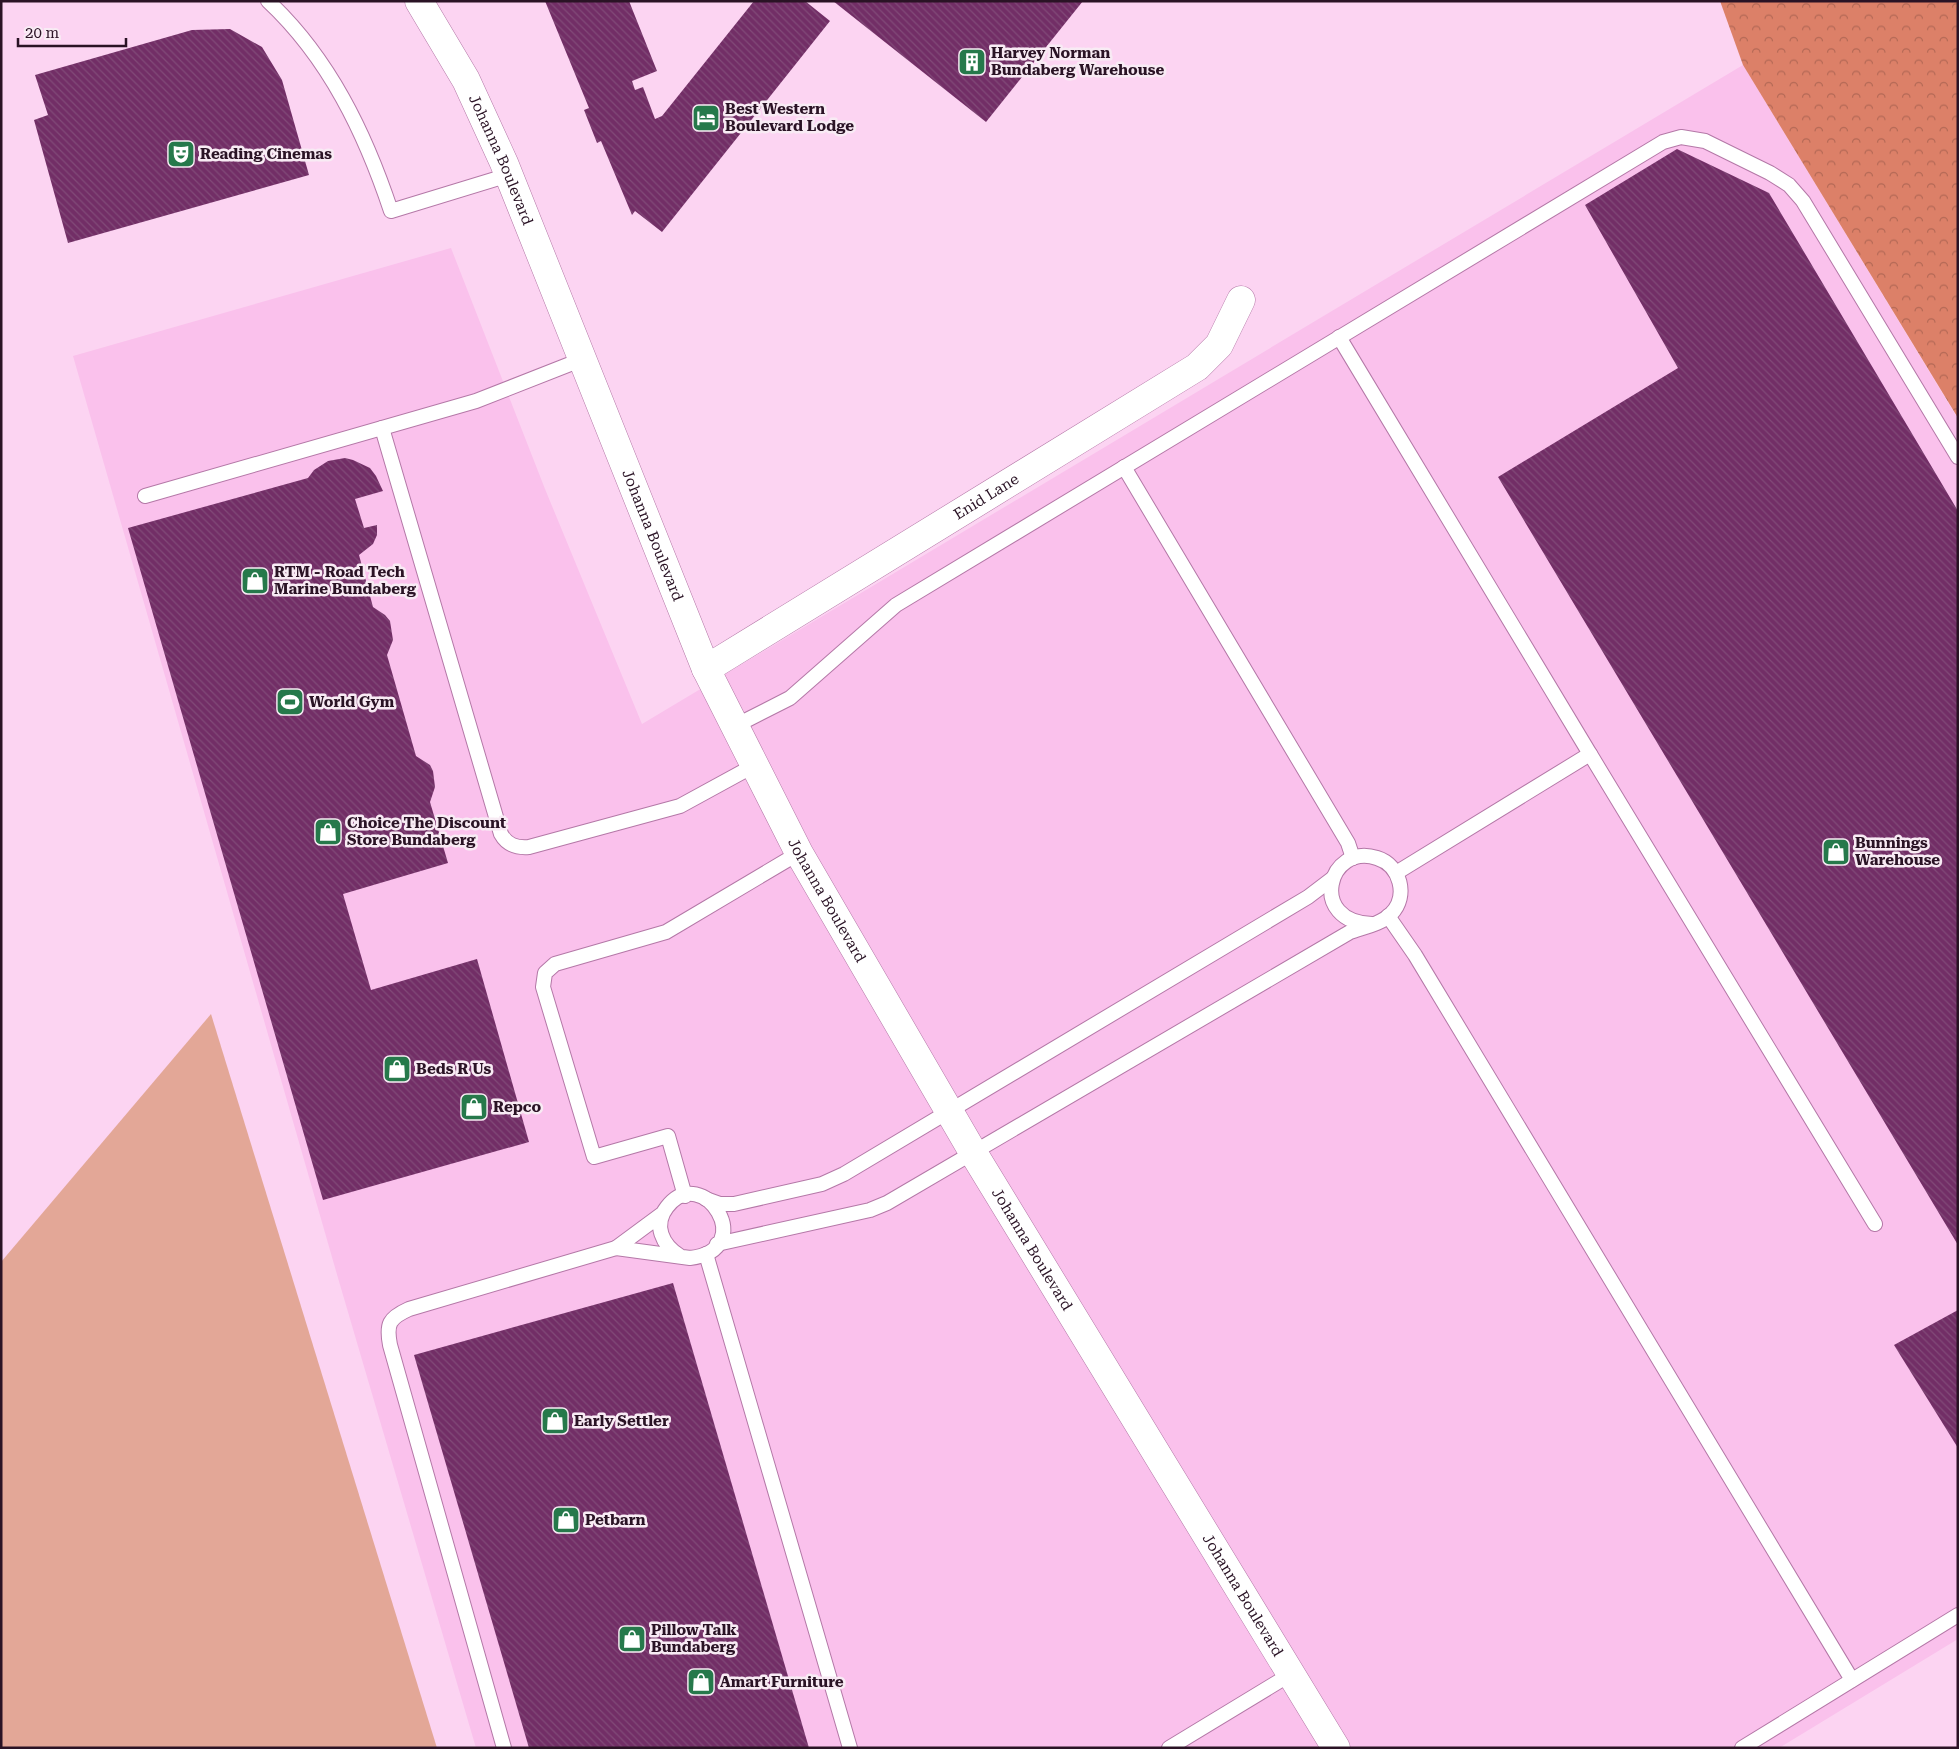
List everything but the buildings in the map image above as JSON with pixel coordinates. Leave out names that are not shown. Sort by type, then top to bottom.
[{"type":"street","name":"Johanna Boulevard","points":[[419,1],[466,80],[509,175],[706,669],[799,853],[974,1154],[1336,1748]]},
{"type":"street","name":"Enid Lane","points":[[706,669],[1198,367],[1219,345],[1241,300]]},
{"type":"lane","points":[[268,1],[312,49],[336,87],[376,165],[391,211],[509,175]]},
{"type":"lane","points":[[735,726],[790,698],[896,605],[1663,142],[1681,137],[1705,141],[1770,173],[1789,185],[1798,196],[1958,457]]},
{"type":"lane","points":[[1339,337],[1875,1224]]},
{"type":"lane","points":[[145,496],[476,401],[583,359]]},
{"type":"lane","points":[[382,428],[500,834],[504,841],[511,846],[529,847],[680,806],[754,765]]},
{"type":"lane","points":[[1124,467],[1344,836],[1354,858]]},
{"type":"lane","points":[[1396,873],[1590,754]]},
{"type":"lane","points":[[685,1196],[668,1136],[594,1157],[543,987],[545,972],[555,964],[666,932],[799,853]]},
{"type":"lane","points":[[717,1244],[870,1210],[903,1195],[1350,932],[1372,924],[1383,920],[1398,904],[1400,883],[1396,873],[1389,864],[1380,858],[1370,856],[1354,858],[1339,868],[1333,878],[1331,890],[1333,902],[1339,913],[1349,920],[1358,924],[1372,924]]},
{"type":"lane","points":[[504,1748],[387,1333],[390,1322],[397,1314],[616,1248],[662,1214],[676,1199],[685,1196],[696,1195],[720,1204],[734,1204],[822,1184],[870,1161],[1308,897],[1333,878]]},
{"type":"lane","points":[[1388,916],[1420,963],[1852,1680]]},
{"type":"lane","points":[[616,1248],[690,1258],[706,1254],[717,1244],[722,1235],[723,1224],[720,1214],[714,1205],[706,1199]]},
{"type":"lane","points":[[662,1214],[660,1224],[665,1243],[680,1256]]},
{"type":"lane","points":[[706,1254],[850,1748]]},
{"type":"lane","points":[[1742,1748],[1958,1615]]},
{"type":"lane","points":[[1170,1748],[1291,1674]]},
{"type":"shaded area","points":[[1743,65],[1958,419],[1958,1639],[1779,1748],[476,1748],[338,1278],[73,356],[451,248],[545,489],[642,724]]},
{"type":"shaded area","points":[[211,1014],[437,1748],[1,1748],[1,1262]]},
{"type":"green space","points":[[1720,1],[1958,1],[1958,418],[1743,65]]},
{"type":"place","name":"Harvey Norman Bundaberg Warehouse","points":[[972,62]]},
{"type":"place","name":"Best Western Boulevard Lodge","points":[[706,118]]},
{"type":"place","name":"Reading Cinemas","points":[[181,154]]},
{"type":"place","name":"RTM - Road Tech Marine Bundaberg","points":[[255,581]]},
{"type":"place","name":"World Gym","points":[[290,702]]},
{"type":"place","name":"Choice The Discount Store Bundaberg","points":[[328,832]]},
{"type":"place","name":"Bunnings Warehouse","points":[[1836,852]]},
{"type":"place","name":"Beds R Us","points":[[397,1069]]},
{"type":"place","name":"Repco","points":[[474,1107]]},
{"type":"place","name":"Early Settler","points":[[555,1421]]},
{"type":"place","name":"Petbarn","points":[[566,1520]]},
{"type":"place","name":"Pillow Talk Bundaberg","points":[[632,1639]]},
{"type":"place","name":"Amart Furniture","points":[[701,1682]]}]
